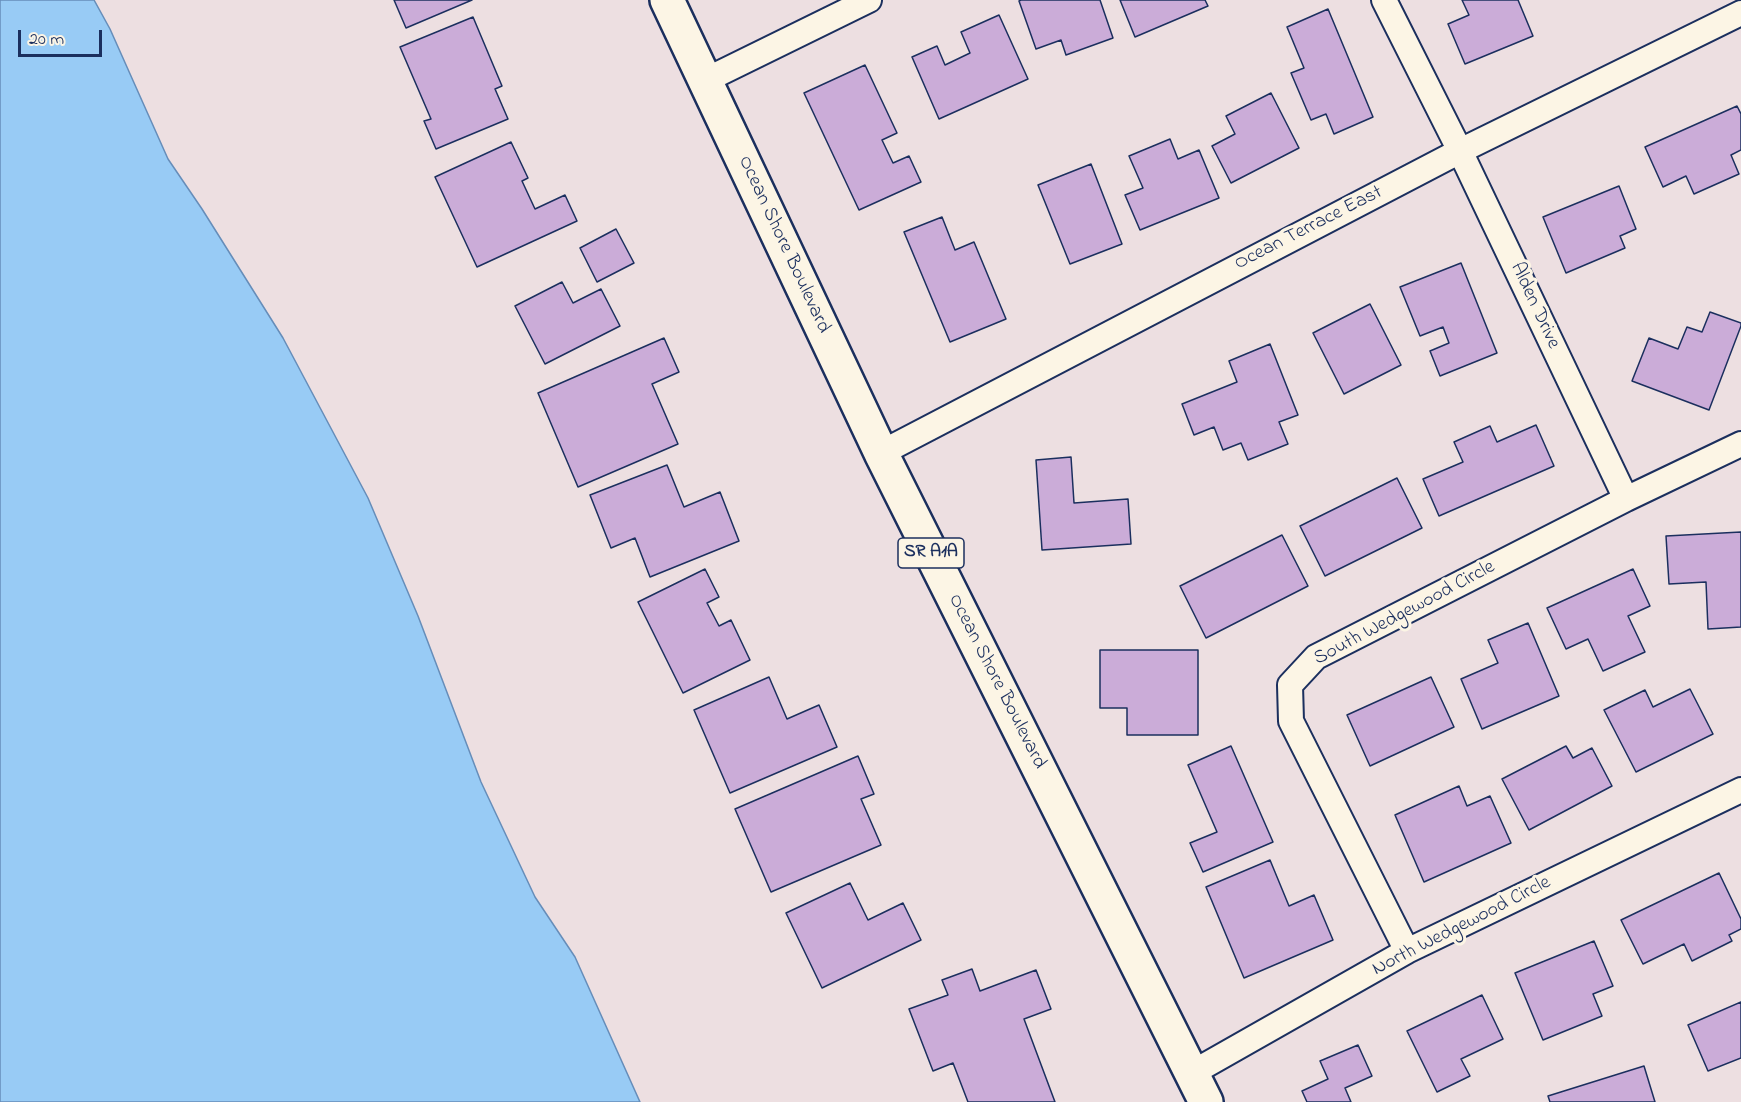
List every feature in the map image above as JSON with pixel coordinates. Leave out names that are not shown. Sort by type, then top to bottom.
[{"type":"main road","name":"Ocean Shore Boulevard","points":[[667,0],[881,453],[1206,1102]]},
{"type":"street","points":[[706,80],[869,0]]},
{"type":"street","name":"Alden Drive","points":[[1384,0],[1460,150],[1626,499]]},
{"type":"street","name":"Ocean Terrace East","points":[[881,453],[1460,150],[1741,13]]},
{"type":"street","points":[[1626,499],[1741,444]]},
{"type":"street","name":"South Wedgewood Circle","points":[[1407,951],[1291,721],[1290,686],[1316,657],[1626,499]]},
{"type":"street","name":"North Wedgewood Circle","points":[[1192,1073],[1407,951],[1739,791]]},
{"type":"water","points":[[0,0],[94,0],[110,29],[168,159],[283,338],[368,498],[418,616],[481,782],[535,897],[575,957],[640,1102],[0,1102]]},
{"type":"building","points":[[394,0],[472,0],[406,28]]},
{"type":"building","points":[[1100,0],[1113,38],[1066,55],[1061,40],[1036,49],[1019,1]]},
{"type":"building","points":[[1120,0],[1205,0],[1208,6],[1135,37]]},
{"type":"building","points":[[1462,0],[1518,0],[1533,36],[1465,64],[1448,24],[1469,15]]},
{"type":"building","points":[[1328,9],[1373,117],[1334,134],[1326,114],[1311,120],[1291,73],[1304,68],[1287,27]]},
{"type":"building","points":[[999,15],[1028,79],[939,119],[912,57],[937,46],[945,65],[970,53],[961,32]]},
{"type":"building","points":[[473,17],[502,86],[495,89],[508,119],[436,149],[424,121],[431,119],[400,47]]},
{"type":"building","points":[[865,65],[897,133],[882,140],[893,163],[909,156],[921,182],[859,210],[804,93]]},
{"type":"building","points":[[1271,93],[1299,148],[1231,183],[1212,146],[1235,134],[1226,116]]},
{"type":"building","points":[[1737,106],[1741,114],[1741,150],[1731,155],[1739,174],[1694,194],[1686,176],[1663,187],[1645,147]]},
{"type":"building","points":[[1170,139],[1178,159],[1199,150],[1219,198],[1140,230],[1125,195],[1143,188],[1129,156]]},
{"type":"building","points":[[511,142],[528,178],[522,181],[535,209],[565,195],[577,221],[477,267],[435,177]]},
{"type":"building","points":[[1091,164],[1122,244],[1070,264],[1038,185]]},
{"type":"building","points":[[1619,186],[1636,229],[1620,236],[1625,248],[1566,273],[1543,217]]},
{"type":"building","points":[[942,217],[955,250],[974,242],[1006,319],[950,342],[904,232]]},
{"type":"building","points":[[616,229],[634,263],[597,282],[580,248]]},
{"type":"building","points":[[1461,263],[1497,353],[1440,376],[1430,351],[1449,343],[1443,327],[1420,336],[1400,287]]},
{"type":"building","points":[[562,282],[573,303],[601,289],[620,326],[545,364],[515,306]]},
{"type":"building","points":[[1370,304],[1401,365],[1344,394],[1313,333]]},
{"type":"building","points":[[1710,312],[1741,323],[1741,326],[1709,410],[1632,381],[1649,338],[1678,349],[1687,327],[1702,332]]},
{"type":"building","points":[[664,338],[679,372],[652,384],[678,444],[578,487],[538,393]]},
{"type":"building","points":[[1270,344],[1298,415],[1279,422],[1288,444],[1248,460],[1241,443],[1223,450],[1214,427],[1194,435],[1182,404],[1237,382],[1229,361]]},
{"type":"building","points":[[1536,425],[1554,466],[1439,516],[1423,479],[1463,462],[1454,442],[1490,426],[1497,442]]},
{"type":"building","points":[[1071,457],[1074,503],[1128,499],[1131,544],[1042,550],[1036,460]]},
{"type":"building","points":[[667,465],[684,507],[720,492],[739,541],[650,577],[635,538],[611,548],[590,495]]},
{"type":"building","points":[[1397,478],[1422,528],[1325,576],[1300,526]]},
{"type":"building","points":[[1741,532],[1741,627],[1708,629],[1706,582],[1669,584],[1666,536]]},
{"type":"building","points":[[1282,535],[1308,586],[1206,638],[1180,586]]},
{"type":"building","points":[[705,569],[719,597],[707,603],[719,626],[731,620],[750,660],[683,693],[638,602]]},
{"type":"building","points":[[1633,569],[1650,606],[1628,616],[1645,652],[1603,671],[1588,639],[1566,649],[1547,608]]},
{"type":"building","points":[[1528,623],[1559,696],[1482,729],[1461,679],[1498,663],[1488,640]]},
{"type":"building","points":[[1100,650],[1198,650],[1198,735],[1127,735],[1127,708],[1100,708]]},
{"type":"building","points":[[769,677],[787,719],[819,705],[837,747],[730,793],[694,710]]},
{"type":"building","points":[[1431,677],[1454,727],[1370,766],[1347,715]]},
{"type":"building","points":[[1690,689],[1713,734],[1636,772],[1604,710],[1645,690],[1653,707]]},
{"type":"building","points":[[1231,746],[1273,842],[1203,872],[1190,843],[1217,832],[1188,765]]},
{"type":"building","points":[[1566,746],[1573,758],[1592,748],[1612,786],[1529,830],[1502,779]]},
{"type":"building","points":[[858,756],[874,794],[861,799],[881,845],[771,892],[735,809]]},
{"type":"building","points":[[1459,786],[1467,806],[1490,796],[1511,843],[1424,882],[1395,815]]},
{"type":"building","points":[[1270,860],[1289,906],[1314,895],[1333,940],[1244,978],[1206,887]]},
{"type":"building","points":[[1719,873],[1741,919],[1741,929],[1729,935],[1732,941],[1692,961],[1684,944],[1643,964],[1621,920]]},
{"type":"building","points":[[850,883],[868,920],[903,903],[921,940],[822,988],[786,913]]},
{"type":"building","points":[[1594,941],[1613,986],[1593,994],[1602,1016],[1543,1040],[1515,973]]},
{"type":"building","points":[[972,969],[980,991],[1036,970],[1051,1009],[1024,1019],[1055,1102],[968,1102],[953,1063],[933,1071],[909,1009],[948,995],[942,980]]},
{"type":"building","points":[[1482,995],[1503,1039],[1461,1059],[1470,1076],[1437,1092],[1407,1031]]},
{"type":"building","points":[[1741,1002],[1741,1058],[1708,1071],[1688,1025]]},
{"type":"building","points":[[1358,1045],[1372,1076],[1345,1088],[1351,1102],[1307,1102],[1302,1091],[1328,1079],[1320,1061]]},
{"type":"building","points":[[1644,1066],[1655,1102],[1550,1102],[1548,1096]]}]
